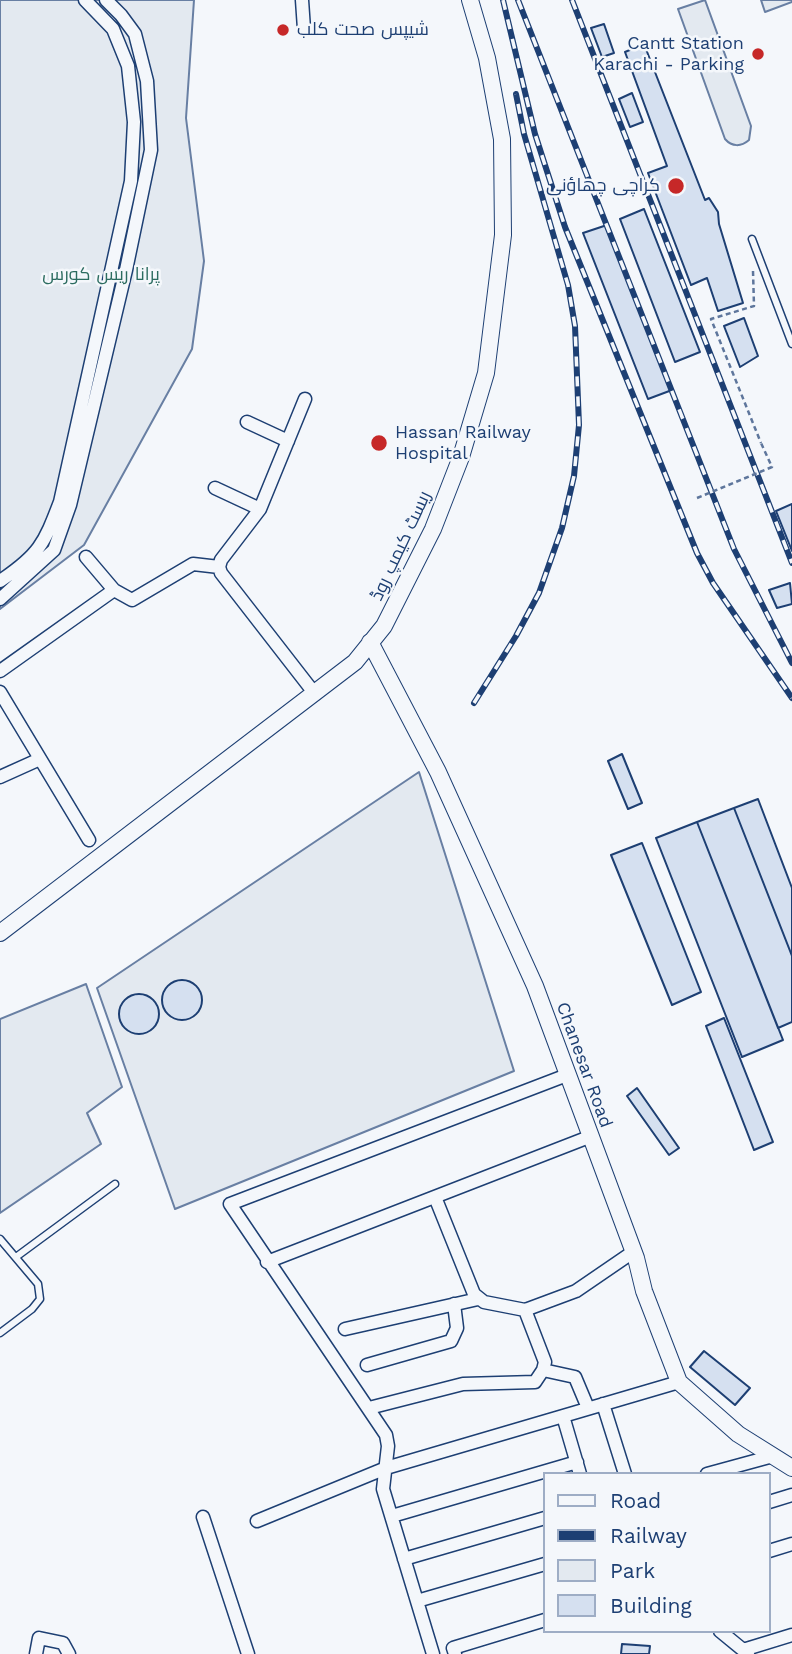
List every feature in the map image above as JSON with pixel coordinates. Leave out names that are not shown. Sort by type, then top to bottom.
[{"type":"street","points":[[0,581],[24,565],[45,541],[60,502],[131,181],[134,122],[128,66],[113,29],[85,0]]},
{"type":"street","points":[[0,599],[54,550],[70,505],[127,270],[151,150],[147,81],[135,34],[106,0]]},
{"type":"street","points":[[302,0],[304,29]]},
{"type":"street","name":"ریسٹ کیمپ روڈ","points":[[0,933],[355,662],[384,626],[433,529],[461,457],[486,373],[503,235],[502,139],[487,58],[470,0]]},
{"type":"street","points":[[306,399],[260,509],[220,560],[219,567],[315,694]]},
{"type":"street","points":[[247,422],[288,441]]},
{"type":"street","points":[[215,488],[260,509]]},
{"type":"street","points":[[86,557],[114,590],[132,600],[192,564],[219,567]]},
{"type":"street","points":[[0,671],[114,590]]},
{"type":"street","name":"Chanesar Road","points":[[370,642],[450,797],[535,986],[679,1382],[738,1434],[792,1468]]},
{"type":"street","points":[[0,692],[89,840]]},
{"type":"street","points":[[0,777],[40,759]]},
{"type":"street","points":[[433,1654],[383,1489],[388,1446],[386,1435],[230,1204],[567,1074]]},
{"type":"street","points":[[267,1262],[590,1137]]},
{"type":"street","points":[[435,1197],[474,1294],[484,1302],[525,1311],[576,1291],[633,1252]]},
{"type":"street","points":[[345,1329],[478,1299]]},
{"type":"street","points":[[367,1365],[451,1341],[457,1328],[454,1304]]},
{"type":"street","points":[[369,1408],[463,1384],[535,1382],[544,1370],[543,1355],[525,1311]]},
{"type":"street","points":[[544,1370],[575,1377],[588,1408]]},
{"type":"street","points":[[257,1521],[386,1468],[679,1382]]},
{"type":"street","points":[[603,1404],[624,1472]]},
{"type":"street","points":[[563,1416],[578,1468]]},
{"type":"street","points":[[713,1472],[773,1456]]},
{"type":"street","points":[[392,1516],[544,1477]]},
{"type":"street","points":[[771,1501],[792,1495]]},
{"type":"street","points":[[203,1517],[248,1654]]},
{"type":"street","points":[[404,1559],[544,1518]]},
{"type":"street","points":[[771,1550],[792,1544]]},
{"type":"street","points":[[417,1601],[544,1564]]},
{"type":"street","points":[[455,1654],[453,1648],[544,1619]]},
{"type":"street","points":[[722,1633],[746,1652],[792,1634]]},
{"type":"street","points":[[36,1654],[39,1638],[63,1643],[69,1654]]},
{"type":"lane","points":[[752,239],[792,344]]},
{"type":"lane","points":[[16,1257],[115,1184]]},
{"type":"lane","points":[[0,1239],[38,1284],[40,1299],[32,1309],[0,1333]]},
{"type":"path","points":[[697,498],[772,467],[711,319],[754,306],[753,266]]},
{"type":"green space","name":"پرانا ریس کورس","points":[[0,0],[194,0],[186,118],[204,261],[192,349],[84,545],[0,609]]},
{"type":"green space","points":[[705,0],[751,126],[749,140],[740,145],[731,144],[725,139],[678,9]]},
{"type":"green space","points":[[761,0],[792,0],[792,2],[765,12]]},
{"type":"green space","points":[[419,772],[514,1071],[175,1209],[97,988]]},
{"type":"green space","points":[[86,984],[122,1087],[87,1113],[101,1144],[0,1213],[0,1019]]},
{"type":"building","points":[[604,24],[614,53],[602,57],[591,28]]},
{"type":"building","name":"کراچی چھاؤنی","points":[[644,44],[705,200],[709,198],[718,212],[719,224],[743,303],[718,311],[707,278],[691,285],[648,173],[667,166],[625,52]]},
{"type":"building","points":[[632,93],[643,122],[630,127],[619,99]]},
{"type":"building","points":[[644,209],[700,352],[675,362],[620,219]]},
{"type":"building","points":[[607,225],[672,390],[648,399],[583,233]]},
{"type":"building","points":[[744,318],[758,356],[740,367],[724,326]]},
{"type":"building","points":[[792,504],[792,551],[776,511]]},
{"type":"building","points":[[790,583],[792,604],[777,608],[769,590]]},
{"type":"building","points":[[622,754],[642,803],[628,809],[608,761]]},
{"type":"building","points":[[758,799],[792,888],[792,956],[734,808]]},
{"type":"building","points":[[734,808],[792,956],[792,1022],[778,1028],[697,822]]},
{"type":"building","points":[[697,822],[783,1040],[742,1057],[656,838]]},
{"type":"building","points":[[642,843],[701,992],[672,1005],[611,855]]},
{"type":"building","points":[[182,980],[190,981],[196,986],[201,992],[201,1008],[196,1014],[190,1019],[182,1020],[174,1019],[168,1014],[163,1008],[162,1000],[163,992],[168,986],[174,981]]},
{"type":"building","points":[[139,994],[147,995],[153,1000],[158,1006],[158,1022],[153,1028],[147,1033],[139,1034],[131,1033],[125,1028],[120,1022],[119,1014],[120,1006],[125,1000],[131,995]]},
{"type":"building","points":[[724,1018],[773,1142],[754,1150],[706,1026]]},
{"type":"building","points":[[637,1088],[679,1148],[669,1155],[627,1096]]},
{"type":"building","points":[[704,1351],[750,1388],[735,1405],[690,1367]]},
{"type":"building","points":[[622,1644],[650,1646],[649,1654],[621,1654]]},
{"type":"railway","points":[[503,0],[535,134],[565,227],[697,553],[713,583],[792,698]]},
{"type":"railway","points":[[518,0],[734,549],[792,663]]},
{"type":"railway","points":[[572,0],[792,563]]},
{"type":"railway","points":[[474,703],[539,593],[562,528],[574,476],[579,425],[575,326],[568,285],[524,134],[516,94]]},
{"type":"place","name":"شیپس صحت کلب","points":[[283,30]]},
{"type":"place","name":"Cantt Station Karachi - Parking","points":[[758,54]]},
{"type":"place","name":"کراچی چھاؤنی","points":[[676,186]]},
{"type":"place","name":"Hassan Railway Hospital","points":[[379,443]]}]
